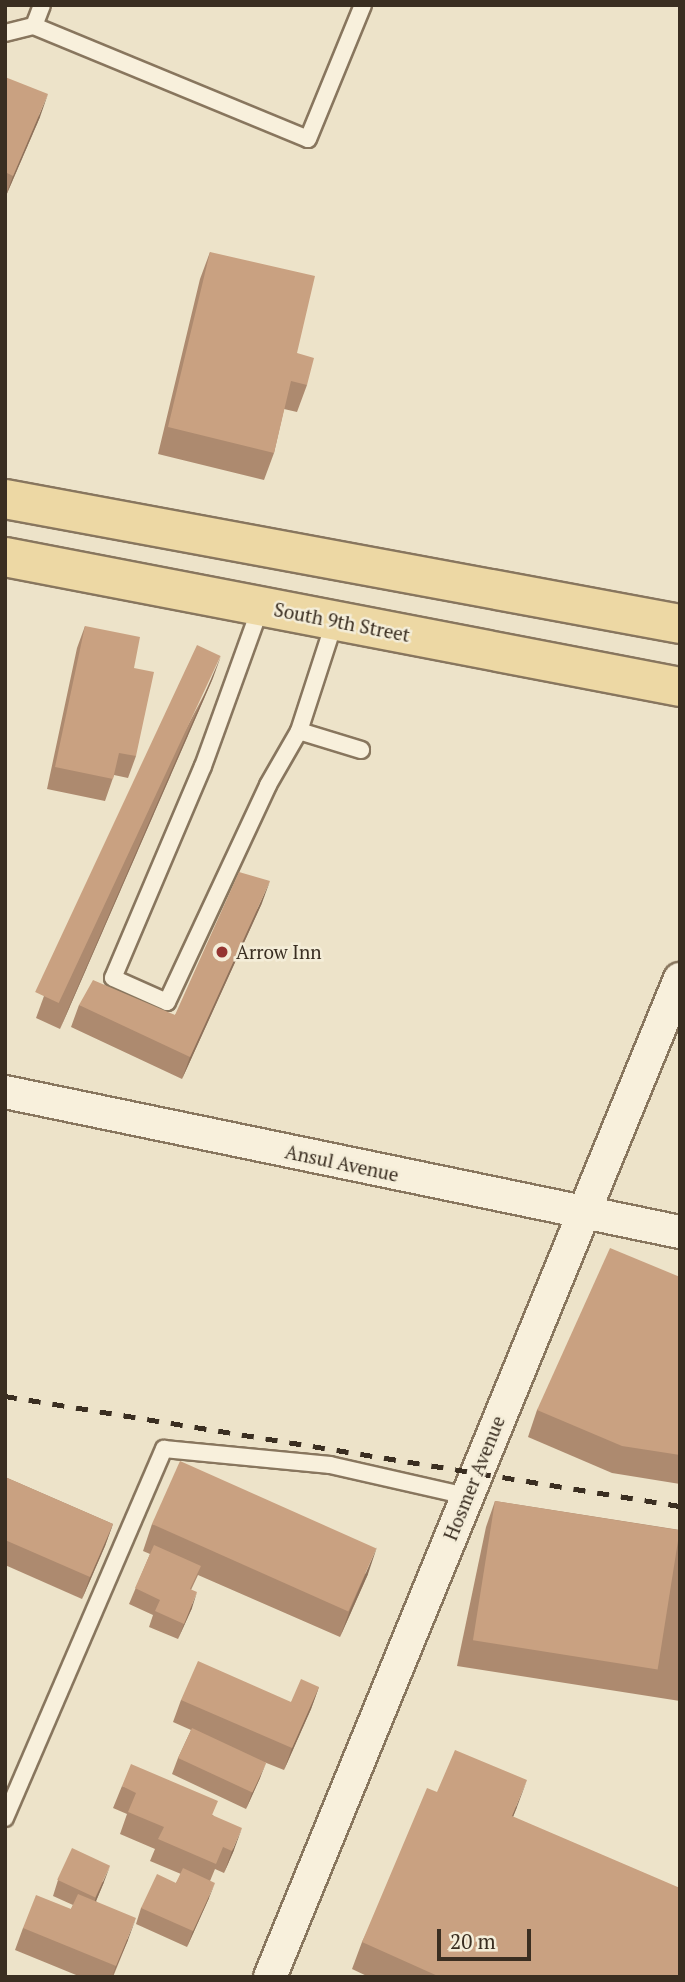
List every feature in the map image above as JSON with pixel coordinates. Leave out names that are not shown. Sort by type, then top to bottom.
[{"type":"main road","points":[[5,499],[680,624]]},
{"type":"main road","name":"South 9th Street","points":[[5,557],[680,687]]},
{"type":"street","name":"Hosmer Avenue","points":[[270,1977],[680,979]]},
{"type":"street","name":"Ansul Avenue","points":[[5,1092],[680,1232]]},
{"type":"lane","points":[[34,26],[42,5]]},
{"type":"lane","points":[[5,33],[34,26],[308,139],[363,5]]},
{"type":"lane","points":[[261,606],[204,766],[113,978],[167,1002],[299,731],[335,621]]},
{"type":"lane","points":[[299,731],[361,750]]},
{"type":"lane","points":[[5,1818],[164,1449],[330,1465],[467,1496]]},
{"type":"building","points":[[5,77],[48,94],[13,176],[5,172]]},
{"type":"building","points":[[210,252],[315,276],[297,353],[314,358],[307,385],[291,381],[274,453],[168,427]]},
{"type":"building","points":[[85,626],[140,637],[134,668],[154,672],[136,756],[119,753],[113,779],[55,767]]},
{"type":"building","points":[[197,645],[221,656],[59,1003],[35,992]]},
{"type":"building","name":"Arrow Inn","points":[[239,872],[270,881],[190,1057],[79,1005],[93,980],[175,1015]]},
{"type":"building","points":[[610,1248],[680,1277],[680,1455],[622,1446],[537,1410]]},
{"type":"building","points":[[180,1461],[376,1548],[348,1611],[152,1524]]},
{"type":"building","points":[[5,1477],[113,1524],[90,1577],[5,1540]]},
{"type":"building","points":[[495,1501],[680,1530],[658,1670],[473,1640]]},
{"type":"building","points":[[154,1545],[201,1566],[190,1589],[197,1592],[184,1624],[155,1611],[160,1600],[135,1588]]},
{"type":"building","points":[[198,1661],[291,1702],[301,1679],[319,1687],[292,1748],[181,1700]]},
{"type":"building","points":[[192,1728],[266,1763],[252,1793],[178,1758]]},
{"type":"building","points":[[455,1750],[527,1780],[512,1816],[680,1888],[680,1977],[440,1977],[362,1942],[427,1788],[437,1792]]},
{"type":"building","points":[[131,1764],[218,1801],[212,1815],[242,1828],[232,1851],[223,1847],[216,1864],[158,1839],[164,1827],[128,1812],[136,1793],[122,1786]]},
{"type":"building","points":[[72,1848],[110,1866],[95,1897],[57,1880]]},
{"type":"building","points":[[183,1868],[215,1883],[193,1931],[141,1908],[157,1874],[176,1883]]},
{"type":"building","points":[[78,1894],[136,1918],[116,1966],[23,1928],[36,1895],[71,1909]]},
{"type":"railway","points":[[5,1396],[680,1506]]},
{"type":"place","name":"Arrow Inn","points":[[222,952]]}]
